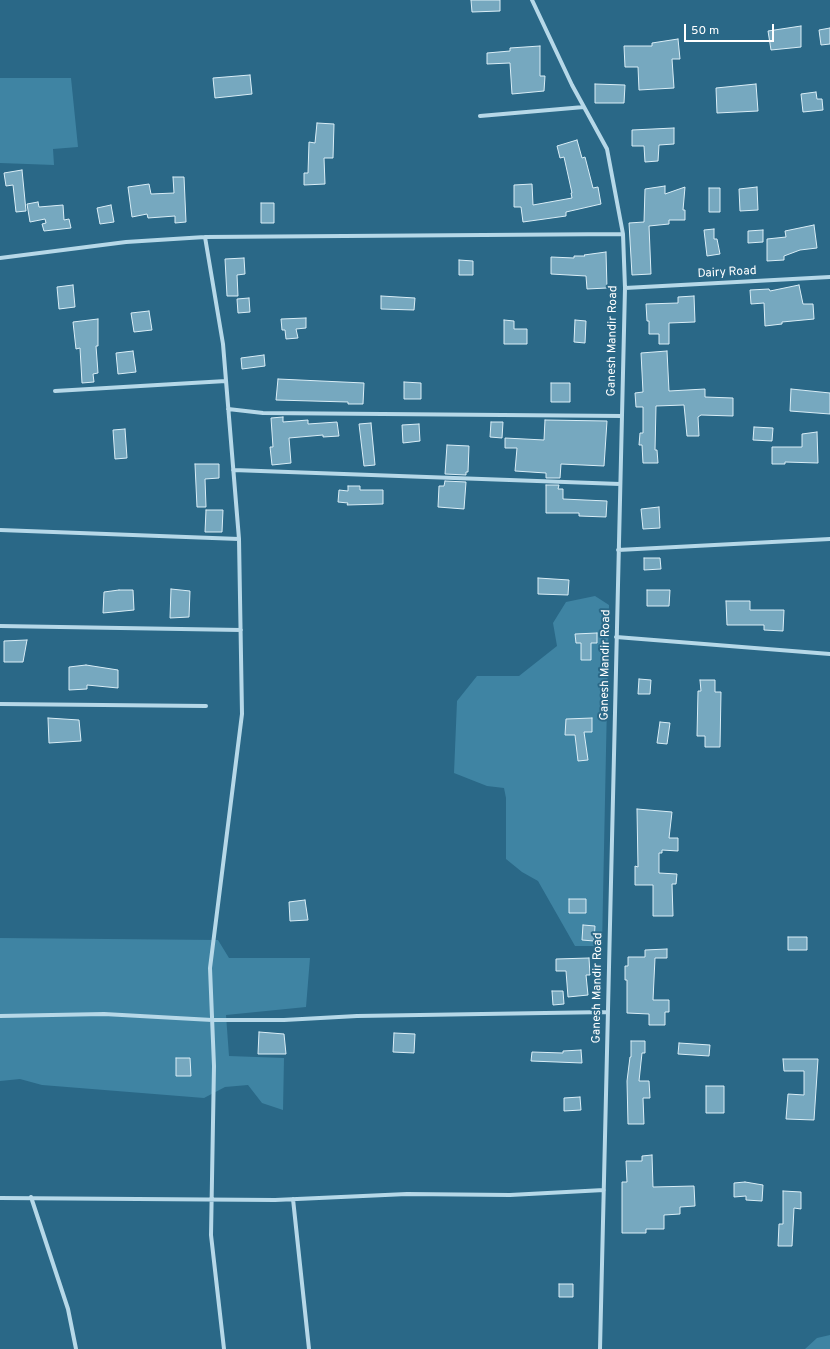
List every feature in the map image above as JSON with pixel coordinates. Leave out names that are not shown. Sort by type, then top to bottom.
[{"type":"street","name":"Ganesh Mandir Road","points":[[532,0],[572,85],[607,149],[624,234],[625,288],[600,1349]]},
{"type":"street","points":[[480,116],[584,107]]},
{"type":"street","points":[[0,258],[126,242],[205,237],[624,234]]},
{"type":"street","points":[[205,237],[223,344],[240,539],[242,714],[210,968],[214,1066],[211,1236],[224,1349]]},
{"type":"street","name":"Dairy Road","points":[[625,288],[830,277]]},
{"type":"street","points":[[55,391],[226,381]]},
{"type":"street","points":[[228,409],[263,413],[622,416]]},
{"type":"street","points":[[234,470],[620,484]]},
{"type":"street","points":[[0,530],[240,539]]},
{"type":"street","points":[[618,550],[830,539]]},
{"type":"street","points":[[0,626],[241,630]]},
{"type":"street","points":[[616,637],[830,654]]},
{"type":"street","points":[[0,704],[206,706]]},
{"type":"street","points":[[0,1016],[104,1014],[212,1020],[284,1020],[365,1016],[608,1012]]},
{"type":"street","points":[[0,1198],[31,1197],[211,1201],[407,1194],[510,1195],[604,1190]]},
{"type":"street","points":[[31,1197],[68,1309],[76,1349]]},
{"type":"street","points":[[294,1199],[309,1349]]},
{"type":"shaded area","points":[[0,78],[71,78],[78,147],[53,149],[54,165],[0,163]]},
{"type":"shaded area","points":[[595,596],[609,605],[602,946],[575,946],[538,881],[522,872],[506,859],[506,798],[504,788],[487,786],[454,773],[457,701],[477,676],[519,676],[557,646],[553,623],[566,602]]},
{"type":"shaded area","points":[[0,938],[218,940],[229,958],[310,958],[306,1007],[226,1015],[229,1056],[284,1058],[283,1110],[262,1103],[248,1085],[225,1087],[204,1098],[42,1085],[20,1079],[0,1081]]},
{"type":"shaded area","points":[[830,1335],[830,1349],[805,1349],[817,1338]]},
{"type":"building","points":[[471,0],[500,0],[500,11],[472,12]]},
{"type":"building","points":[[801,26],[801,47],[771,50],[768,31]]},
{"type":"building","points":[[830,28],[830,44],[821,45],[819,30]]},
{"type":"building","points":[[678,39],[680,59],[672,59],[674,88],[639,90],[638,67],[625,67],[624,46],[652,46],[652,43]]},
{"type":"building","points":[[540,46],[540,76],[545,76],[544,91],[512,94],[510,63],[487,64],[487,53],[510,51],[510,48]]},
{"type":"building","points":[[250,75],[252,94],[215,98],[213,78]]},
{"type":"building","points":[[595,84],[625,85],[624,103],[595,103]]},
{"type":"building","points":[[756,84],[758,111],[717,113],[716,88]]},
{"type":"building","points":[[816,92],[817,99],[822,99],[823,110],[803,112],[801,94]]},
{"type":"building","points":[[317,123],[334,124],[333,158],[324,158],[325,184],[304,185],[304,173],[308,173],[309,142],[315,143]]},
{"type":"building","points":[[674,128],[674,144],[659,145],[658,161],[645,162],[644,146],[632,146],[632,130]]},
{"type":"building","points":[[577,140],[582,158],[585,157],[593,188],[598,187],[601,204],[566,212],[566,216],[523,222],[521,207],[514,207],[514,185],[532,184],[533,205],[572,198],[564,157],[560,158],[557,146]]},
{"type":"building","points":[[22,170],[26,211],[16,212],[13,185],[6,186],[4,173]]},
{"type":"building","points":[[173,177],[184,177],[186,222],[175,223],[175,216],[148,218],[147,214],[132,217],[128,187],[149,184],[151,194],[174,193]]},
{"type":"building","points":[[665,186],[665,194],[685,187],[683,210],[685,210],[685,220],[669,220],[669,224],[649,226],[651,274],[632,275],[629,223],[644,222],[645,189]]},
{"type":"building","points":[[757,187],[758,210],[740,211],[739,189]]},
{"type":"building","points":[[709,188],[720,188],[720,212],[709,212]]},
{"type":"building","points":[[38,202],[39,207],[63,205],[64,220],[69,219],[71,228],[44,231],[42,224],[46,223],[45,219],[30,222],[27,204]]},
{"type":"building","points":[[261,203],[274,203],[274,223],[261,223]]},
{"type":"building","points":[[111,205],[114,222],[100,224],[97,208]]},
{"type":"building","points":[[814,225],[817,248],[800,250],[784,256],[784,260],[767,261],[767,239],[786,237],[785,231]]},
{"type":"building","points":[[714,229],[714,239],[717,239],[720,254],[707,256],[704,230]]},
{"type":"building","points":[[763,230],[763,242],[748,243],[748,231]]},
{"type":"building","points":[[606,252],[607,288],[587,289],[586,276],[551,274],[551,257],[574,258],[574,256],[585,256],[584,255]]},
{"type":"building","points":[[244,258],[245,274],[237,275],[238,296],[227,296],[225,259]]},
{"type":"building","points":[[459,260],[473,261],[473,275],[459,275]]},
{"type":"building","points":[[73,285],[75,307],[59,309],[57,287]]},
{"type":"building","points":[[799,285],[803,304],[813,304],[814,319],[782,322],[782,324],[765,326],[764,303],[751,304],[750,290],[769,289],[770,291]]},
{"type":"building","points":[[381,296],[415,298],[414,310],[381,309]]},
{"type":"building","points":[[694,296],[695,322],[669,323],[669,344],[659,344],[659,334],[649,334],[649,321],[647,321],[646,304],[678,303],[678,297]]},
{"type":"building","points":[[249,298],[250,312],[238,313],[237,299]]},
{"type":"building","points":[[149,311],[152,330],[134,332],[131,313]]},
{"type":"building","points":[[306,318],[306,328],[296,329],[298,338],[286,339],[285,330],[282,330],[281,319]]},
{"type":"building","points":[[98,319],[98,346],[96,346],[98,373],[93,374],[94,382],[82,383],[80,348],[76,349],[73,322]]},
{"type":"building","points":[[504,320],[514,321],[514,329],[527,329],[527,344],[504,344]]},
{"type":"building","points":[[575,320],[586,321],[585,343],[574,342]]},
{"type":"building","points":[[133,351],[136,372],[118,374],[116,353]]},
{"type":"building","points":[[667,351],[669,391],[705,389],[705,397],[733,398],[733,416],[701,415],[698,417],[699,436],[687,436],[684,405],[656,406],[655,450],[657,450],[658,463],[643,463],[642,445],[639,445],[640,433],[643,433],[643,407],[636,407],[635,393],[643,392],[641,353]]},
{"type":"building","points":[[264,355],[265,366],[242,369],[241,358]]},
{"type":"building","points":[[278,379],[364,383],[363,404],[348,404],[348,402],[276,400]]},
{"type":"building","points":[[404,382],[421,383],[421,399],[404,399]]},
{"type":"building","points":[[551,383],[570,383],[570,402],[551,402]]},
{"type":"building","points":[[791,389],[830,393],[830,414],[790,411]]},
{"type":"building","points":[[283,417],[283,422],[308,420],[308,424],[337,422],[339,436],[323,437],[323,435],[289,438],[291,463],[272,465],[270,447],[273,447],[271,418]]},
{"type":"building","points":[[545,420],[607,421],[604,466],[561,464],[560,478],[546,478],[546,473],[515,471],[517,448],[505,448],[505,438],[544,440]]},
{"type":"building","points":[[491,422],[503,422],[502,438],[490,437]]},
{"type":"building","points":[[371,423],[375,465],[364,466],[359,424]]},
{"type":"building","points":[[419,424],[420,441],[403,443],[402,425]]},
{"type":"building","points":[[754,427],[773,428],[772,441],[753,440]]},
{"type":"building","points":[[125,429],[127,458],[115,459],[113,430]]},
{"type":"building","points":[[817,432],[818,463],[785,462],[785,464],[772,464],[772,447],[802,447],[802,434]]},
{"type":"building","points":[[447,445],[469,446],[468,472],[466,472],[466,475],[445,474]]},
{"type":"building","points":[[195,464],[219,464],[219,478],[205,479],[206,507],[197,507]]},
{"type":"building","points":[[445,481],[466,482],[464,509],[438,507],[439,486],[444,486]]},
{"type":"building","points":[[546,485],[559,485],[558,489],[563,489],[563,499],[607,501],[606,517],[579,516],[579,513],[546,513]]},
{"type":"building","points":[[348,486],[360,486],[360,490],[383,490],[383,504],[347,505],[348,503],[338,502],[339,490],[348,491]]},
{"type":"building","points":[[659,507],[660,528],[643,529],[641,509]]},
{"type":"building","points":[[206,510],[223,510],[222,532],[205,532]]},
{"type":"building","points":[[644,558],[660,558],[661,569],[644,570]]},
{"type":"building","points":[[538,578],[569,580],[568,595],[538,594]]},
{"type":"building","points":[[171,589],[190,591],[189,617],[170,618]]},
{"type":"building","points":[[133,590],[134,610],[103,613],[104,592]]},
{"type":"building","points":[[647,590],[670,590],[669,606],[647,606]]},
{"type":"building","points":[[726,601],[750,601],[750,610],[784,610],[783,631],[764,630],[764,625],[727,625]]},
{"type":"building","points":[[597,633],[597,643],[591,643],[591,660],[581,660],[581,643],[576,643],[575,634]]},
{"type":"building","points":[[27,640],[23,662],[4,662],[4,641]]},
{"type":"building","points":[[86,665],[118,670],[118,688],[87,685],[87,689],[69,690],[69,667]]},
{"type":"building","points":[[639,679],[651,680],[650,694],[638,694]]},
{"type":"building","points":[[700,680],[715,680],[715,692],[721,692],[720,747],[705,747],[705,736],[697,736],[698,691],[701,691]]},
{"type":"building","points":[[48,718],[79,720],[81,741],[49,743]]},
{"type":"building","points":[[592,718],[592,732],[584,732],[588,760],[578,761],[575,735],[565,735],[566,719]]},
{"type":"building","points":[[660,722],[670,723],[667,744],[657,743]]},
{"type":"building","points":[[637,809],[672,812],[669,838],[678,838],[678,851],[662,850],[662,853],[659,853],[659,873],[677,874],[676,884],[672,884],[673,916],[653,916],[653,885],[635,885],[635,866],[638,867]]},
{"type":"building","points":[[569,899],[586,899],[586,913],[569,913]]},
{"type":"building","points":[[305,900],[308,920],[290,921],[289,902]]},
{"type":"building","points":[[583,925],[595,926],[594,941],[582,940]]},
{"type":"building","points":[[788,937],[807,937],[807,950],[788,950]]},
{"type":"building","points":[[667,949],[667,958],[655,958],[653,1000],[669,1000],[669,1012],[665,1012],[665,1025],[649,1025],[649,1014],[627,1013],[627,980],[625,980],[625,966],[628,966],[628,957],[645,957],[645,950]]},
{"type":"building","points":[[589,958],[590,975],[586,975],[588,995],[568,997],[566,971],[556,971],[556,959]]},
{"type":"building","points":[[552,991],[563,991],[564,1004],[553,1005]]},
{"type":"building","points":[[259,1032],[284,1034],[286,1054],[258,1054]]},
{"type":"building","points":[[394,1033],[415,1034],[414,1053],[393,1052]]},
{"type":"building","points":[[631,1041],[645,1041],[645,1053],[642,1053],[639,1081],[649,1081],[650,1098],[643,1098],[644,1124],[628,1124],[627,1081],[631,1057]]},
{"type":"building","points":[[679,1043],[710,1045],[709,1056],[678,1054]]},
{"type":"building","points":[[581,1050],[582,1063],[531,1061],[532,1052],[563,1053],[563,1051]]},
{"type":"building","points":[[176,1058],[190,1058],[191,1076],[176,1076]]},
{"type":"building","points":[[783,1059],[818,1059],[814,1120],[786,1119],[788,1094],[804,1095],[804,1071],[784,1071]]},
{"type":"building","points":[[706,1086],[724,1086],[724,1113],[706,1113]]},
{"type":"building","points":[[580,1097],[581,1110],[564,1111],[564,1098]]},
{"type":"building","points":[[652,1155],[653,1187],[694,1186],[695,1206],[680,1207],[680,1214],[664,1215],[664,1229],[646,1229],[646,1233],[622,1233],[622,1182],[627,1182],[626,1161],[642,1161],[642,1156]]},
{"type":"building","points":[[745,1182],[763,1185],[762,1201],[746,1200],[746,1196],[734,1197],[734,1183]]},
{"type":"building","points":[[783,1191],[801,1192],[801,1209],[794,1208],[792,1246],[778,1246],[779,1224],[783,1224]]},
{"type":"building","points":[[559,1284],[573,1284],[573,1297],[559,1297]]}]
